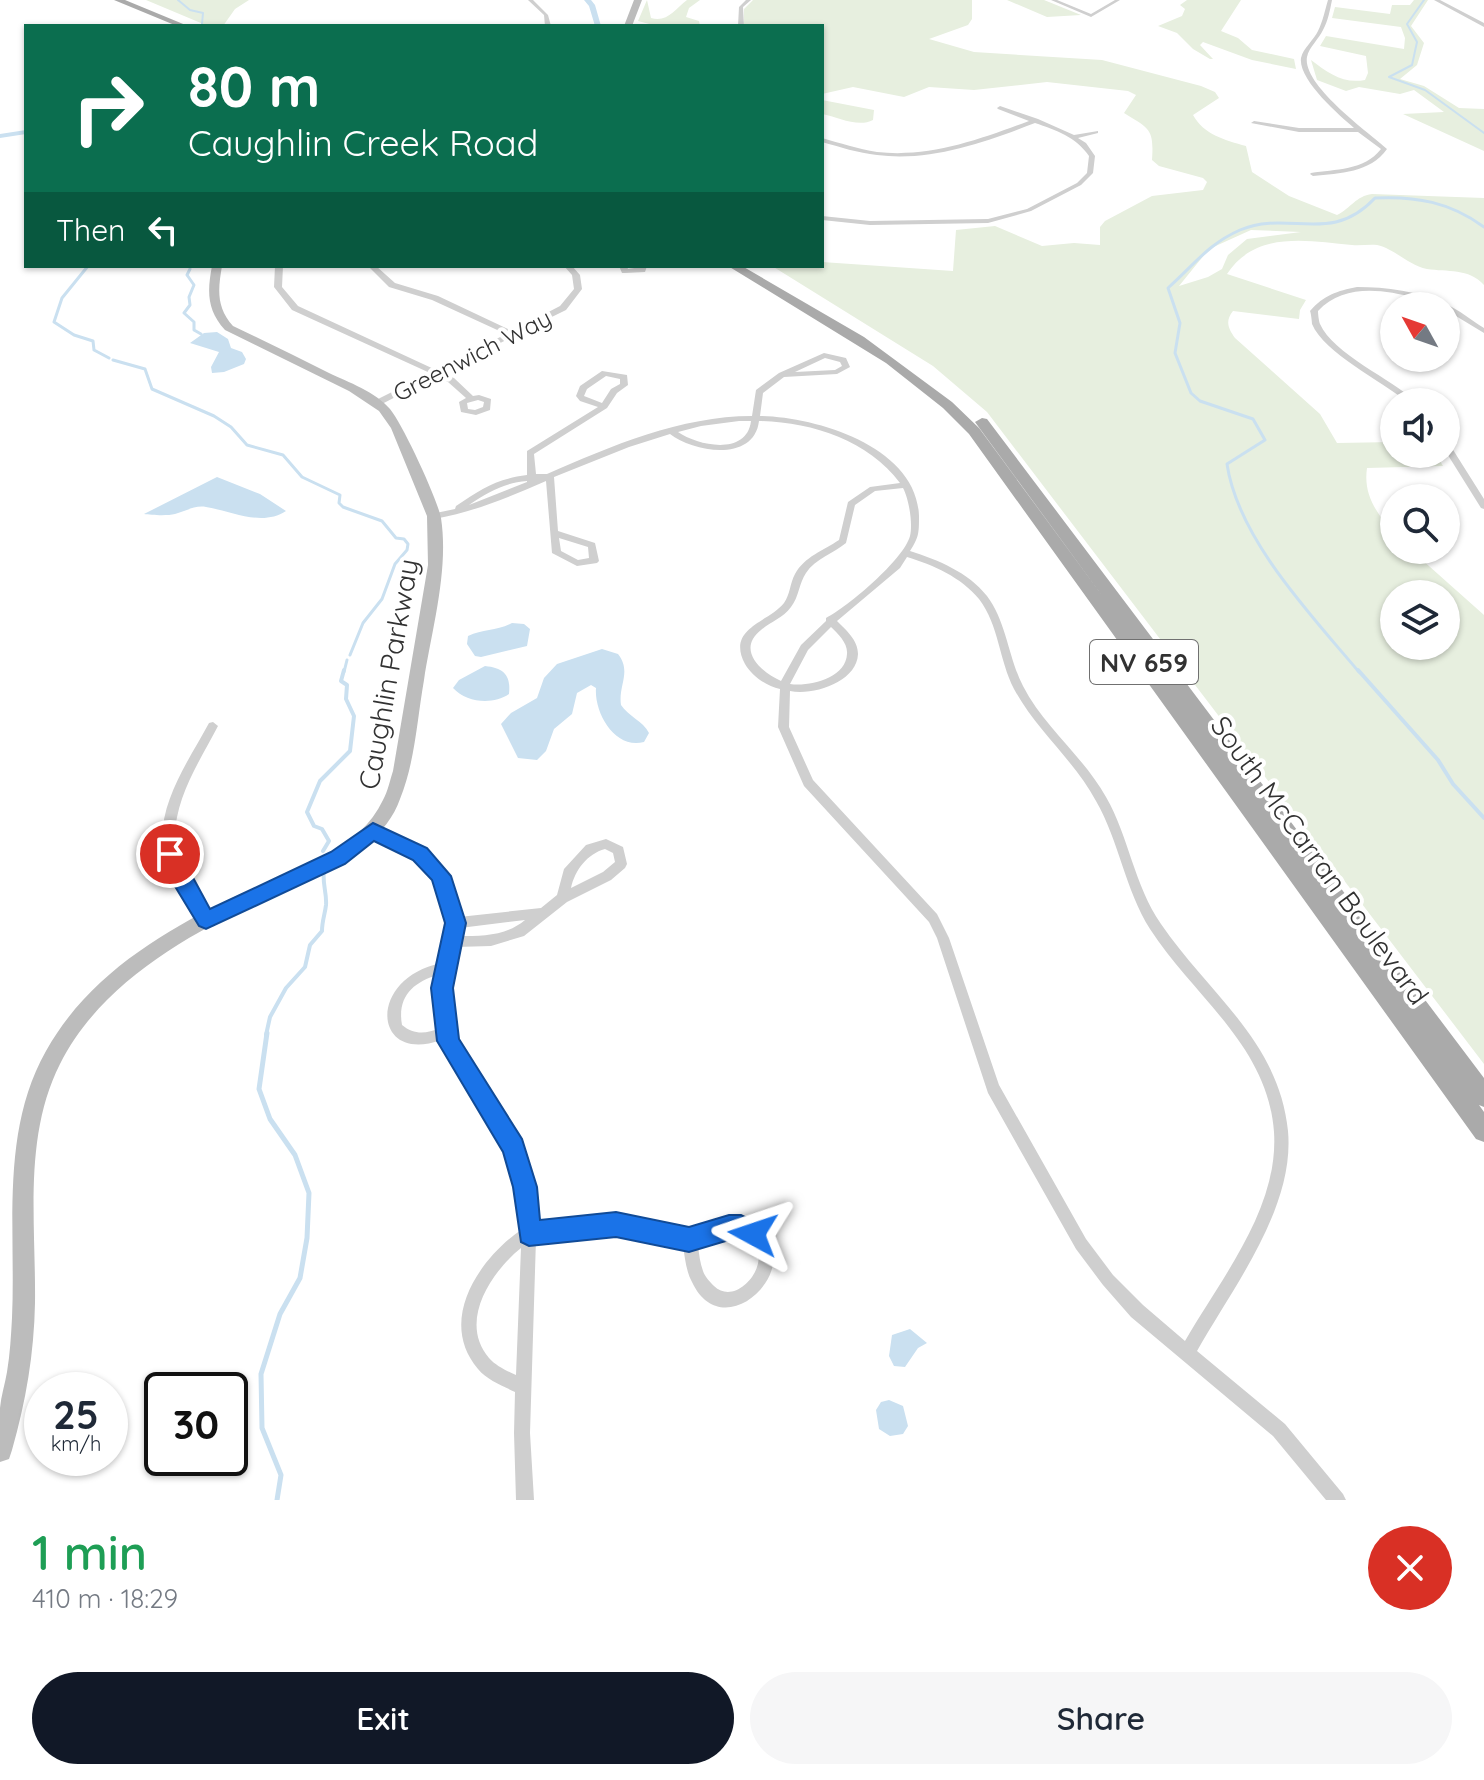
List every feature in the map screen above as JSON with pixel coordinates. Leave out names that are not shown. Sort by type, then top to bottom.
[{"type":"main road","points":[[121,0],[179,24]]},
{"type":"main road","points":[[137,0],[194,24]]},
{"type":"main road","name":"South McCarran Boulevard","points":[[737,268],[894,361],[931,389],[974,431],[1484,1131]]},
{"type":"main road","name":"South McCarran Boulevard","points":[[752,268],[904,356],[943,385],[982,422],[1484,1096]]},
{"type":"street","points":[[530,0],[546,15],[548,24]]},
{"type":"street","points":[[629,24],[638,0]]},
{"type":"street","points":[[741,24],[741,7],[749,0]]},
{"type":"street","points":[[1053,0],[1091,16],[1118,0]]},
{"type":"street","points":[[1313,174],[1365,165],[1379,157],[1384,149],[1357,130],[1330,98],[1313,85],[1304,63],[1306,52],[1321,30],[1330,0]]},
{"type":"street","points":[[1436,0],[1484,25]]},
{"type":"street","points":[[824,218],[870,223],[957,224],[1017,214],[1079,184],[1090,173],[1092,156],[1074,137],[1000,108]]},
{"type":"street","points":[[824,140],[875,153],[934,153],[973,145],[1036,120]]},
{"type":"street","points":[[1254,123],[1299,130],[1357,130]]},
{"type":"street","points":[[1074,137],[1096,132]]},
{"type":"street","name":"Caughlin Parkway","points":[[0,1450],[12,1406],[22,1343],[25,1143],[41,1078],[66,1036],[97,997],[140,961],[206,920],[338,858],[373,831],[391,805],[398,785],[435,565],[434,516],[397,428],[377,403],[229,328],[212,303],[217,268]]},
{"type":"street","points":[[279,268],[278,287],[295,308],[438,373],[460,386],[470,398]]},
{"type":"street","points":[[374,268],[392,285],[435,298],[514,335]]},
{"type":"street","name":"Greenwich Way","points":[[377,403],[514,335],[571,302],[578,282],[570,268]]},
{"type":"street","points":[[624,268],[630,272],[642,268]]},
{"type":"street","points":[[1393,292],[1368,289],[1332,295],[1314,311],[1314,324],[1329,344],[1394,388]]},
{"type":"street","points":[[1460,316],[1484,331]]},
{"type":"street","points":[[671,431],[694,446],[730,446],[754,432],[759,392],[782,375],[824,355],[838,356],[845,363],[844,370],[837,372],[782,375]]},
{"type":"street","points":[[532,481],[530,453],[604,406],[626,382],[617,373],[595,377],[581,392],[583,399],[604,406]]},
{"type":"street","points":[[434,516],[468,504],[494,485],[550,476],[617,447],[671,431],[731,419],[802,422],[838,433],[880,456],[914,501],[915,530],[906,553],[887,576],[830,620],[804,647],[783,687],[782,722],[796,763],[808,783],[933,918],[943,938],[993,1088],[1081,1244],[1127,1300],[1279,1430],[1337,1500]]},
{"type":"street","points":[[1460,467],[1484,506]]},
{"type":"street","points":[[550,476],[554,533]]},
{"type":"street","points":[[434,516],[472,509],[509,496],[532,481]]},
{"type":"street","points":[[494,485],[509,496]]},
{"type":"street","points":[[830,620],[841,628],[852,645],[853,654],[846,672],[826,685],[783,687],[763,677],[748,662],[746,644],[749,635],[785,608],[800,572],[843,541],[849,510],[856,499],[873,489],[904,485]]},
{"type":"street","points":[[906,553],[931,561],[958,576],[991,609],[999,624],[1019,689],[1096,789],[1143,906],[1172,949],[1239,1027],[1268,1077],[1281,1133],[1274,1191],[1257,1229],[1187,1352]]},
{"type":"street","points":[[206,920],[173,864],[168,831],[178,795],[213,726]]},
{"type":"street","points":[[373,831],[420,854],[433,864],[441,876],[455,923],[442,996],[446,1032],[460,1061],[514,1147],[525,1187],[529,1234],[522,1433],[525,1500]]},
{"type":"street","points":[[453,942],[498,940],[520,932],[563,898],[612,872],[621,864],[619,850],[606,844],[590,848],[566,877],[563,898]]},
{"type":"street","points":[[455,923],[544,913]]},
{"type":"street","points":[[446,1032],[428,1039],[413,1038],[396,1028],[393,1014],[401,992],[414,978],[430,970],[448,968]]},
{"type":"street","points":[[524,1388],[484,1364],[470,1337],[470,1322],[479,1284],[506,1252],[529,1234],[616,1224],[689,1240],[721,1228],[741,1227],[761,1242],[766,1257],[761,1280],[746,1296],[732,1299],[715,1296],[697,1276],[689,1240]]},
{"type":"green space","points":[[146,0],[249,0],[235,9],[224,24],[203,24]]},
{"type":"green space","points":[[647,0],[651,18],[662,19],[687,0],[700,0],[689,8],[686,17],[700,24],[649,24],[638,21]]},
{"type":"green space","points":[[753,0],[972,0],[972,19],[968,25],[929,39],[974,52],[1102,60],[1215,92],[1219,98],[1193,115],[1198,122],[1216,136],[1246,146],[1252,172],[1289,196],[1337,215],[1362,197],[1372,194],[1484,198],[1484,285],[1465,273],[1420,267],[1377,245],[1301,241],[1268,244],[1253,250],[1227,274],[1306,300],[1299,319],[1233,311],[1228,324],[1235,338],[1320,414],[1337,443],[1380,442],[1380,468],[1367,468],[1366,478],[1369,495],[1380,516],[1380,564],[1427,564],[1445,580],[1380,580],[1380,660],[1460,660],[1460,594],[1484,615],[1484,1064],[987,412],[933,366],[775,268],[824,268],[824,262],[953,271],[956,230],[995,226],[1042,246],[1074,243],[1100,245],[1100,227],[1105,221],[1152,196],[1203,190],[1207,182],[1203,178],[1159,166],[1152,160],[1151,136],[1140,123],[1124,113],[1136,95],[1128,91],[1047,82],[974,90],[929,87],[904,97],[853,87],[824,94],[824,24],[744,24],[744,9]],"holes":[[[1251,230],[1301,232],[1247,239],[1228,255],[1222,269],[1179,286],[1209,249]]]},
{"type":"green space","points":[[1007,0],[1044,0],[1081,15],[1047,17]]},
{"type":"green space","points":[[1187,0],[1241,0],[1221,31],[1238,38],[1252,50],[1294,59],[1296,69],[1252,60],[1203,42],[1200,45],[1213,59],[1210,59],[1193,49],[1177,33],[1158,26],[1182,16],[1185,9],[1180,5]]},
{"type":"green space","points":[[1414,0],[1428,0],[1411,26],[1424,43],[1417,65],[1400,79],[1424,86],[1459,108],[1484,109],[1484,151],[1403,114],[1444,112],[1414,90],[1400,94],[1359,87],[1346,91],[1317,80],[1311,60],[1343,79],[1365,80],[1368,73],[1366,56],[1320,46],[1326,36],[1404,49],[1405,38],[1401,27],[1332,18],[1335,7],[1390,14],[1392,5],[1410,5]]},
{"type":"green space","points":[[824,100],[874,110],[873,120],[854,122],[824,114]]},
{"type":"water","points":[[217,332],[228,339],[231,348],[242,352],[246,359],[244,364],[212,373],[211,367],[219,352],[190,343],[204,333]]},
{"type":"water","points":[[217,477],[260,494],[286,511],[267,518],[202,507],[172,515],[144,514]]},
{"type":"water","points":[[512,623],[524,624],[530,629],[527,646],[481,657],[475,656],[467,644],[468,636]]},
{"type":"water","points":[[602,649],[618,654],[622,661],[621,705],[649,733],[644,742],[624,740],[608,727],[599,708],[596,688],[591,685],[577,693],[572,714],[554,729],[546,751],[537,760],[518,758],[501,724],[511,713],[537,698],[544,678],[557,664]]},
{"type":"water","points":[[485,666],[505,674],[509,694],[495,700],[480,701],[465,697],[453,688],[459,680]]},
{"type":"water","points":[[910,1329],[927,1343],[918,1348],[905,1367],[894,1366],[889,1356],[892,1335]]},
{"type":"water","points":[[889,1400],[903,1406],[908,1426],[903,1434],[890,1436],[879,1429],[876,1410],[881,1402]]},
{"type":"waterway","points":[[178,0],[190,10],[203,13],[202,24]]},
{"type":"waterway","points":[[587,0],[592,5],[597,24]]},
{"type":"waterway","points":[[1424,0],[1407,24],[1417,42],[1412,65],[1389,77],[1425,90],[1484,133]]},
{"type":"waterway","points":[[0,136],[24,132]]},
{"type":"waterway","points":[[1359,672],[1299,601],[1261,548],[1246,520],[1227,464],[1265,440],[1253,419],[1200,401],[1191,393],[1175,353],[1180,323],[1168,288],[1210,248],[1240,230],[1276,223],[1326,224],[1358,212],[1375,198],[1432,202],[1471,218],[1484,227]]},
{"type":"waterway","points":[[86,268],[62,298],[54,322],[74,335],[93,341],[94,350],[109,358]]},
{"type":"waterway","points":[[190,269],[187,275],[194,285],[189,297],[190,305],[184,313],[194,322],[194,330],[201,334]]},
{"type":"waterway","points":[[113,360],[145,369],[152,389],[214,416],[231,427],[247,445],[283,455],[302,477],[340,495],[339,503],[343,507],[382,521],[396,538],[404,539],[408,544],[407,550],[395,564],[382,599],[363,623],[350,655]]},
{"type":"waterway","points":[[344,672],[347,660]]},
{"type":"waterway","points":[[323,851],[329,841],[322,829],[314,826],[307,812],[320,781],[350,751],[354,716],[346,699],[347,685],[341,681],[344,670]]},
{"type":"waterway","points":[[1358,670],[1438,760],[1453,784],[1484,818]]},
{"type":"waterway","points":[[266,1035],[270,1017],[286,988],[305,967],[310,945],[322,931],[326,905],[324,871]]},
{"type":"waterway","points":[[267,1033],[259,1089],[270,1119],[295,1155],[309,1193],[307,1238],[300,1278],[280,1314],[261,1374],[262,1428],[281,1475],[277,1500]]},
{"type":"route","points":[[170,854],[206,920],[338,858],[373,831],[420,854],[433,864],[441,876],[455,923],[442,988],[448,1041],[514,1147],[525,1187],[529,1234],[616,1224],[689,1240],[729,1227],[741,1227],[753,1234]]}]
